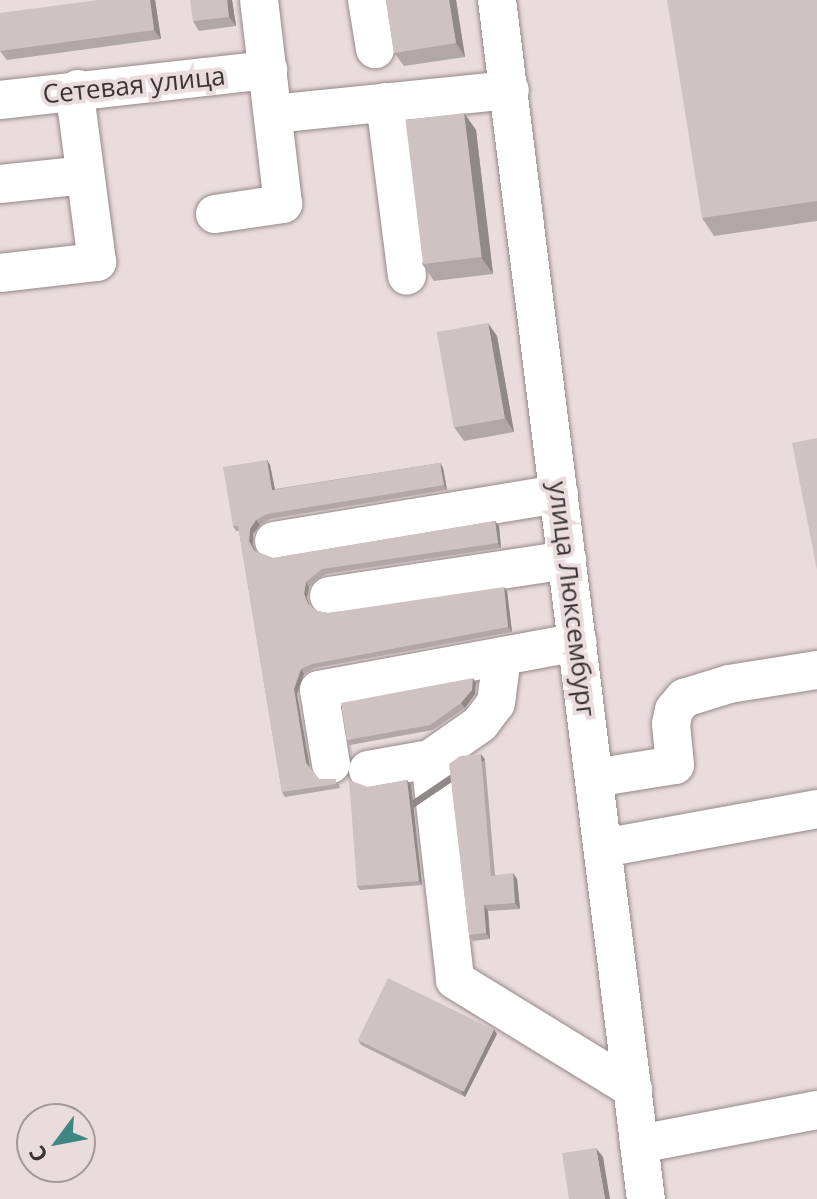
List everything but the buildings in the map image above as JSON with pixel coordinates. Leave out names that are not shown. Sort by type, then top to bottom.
[{"type":"street","points":[[215,214],[283,204],[259,0]]},
{"type":"street","points":[[367,0],[375,49]]},
{"type":"street","name":"улица Люксембург","points":[[506,1],[510,90],[646,1199]]},
{"type":"street","name":"Сетевая улица","points":[[0,100],[268,70]]},
{"type":"street","points":[[0,273],[97,262],[85,175],[78,89]]},
{"type":"street","points":[[273,114],[510,90]]},
{"type":"street","points":[[385,102],[407,276]]},
{"type":"street","points":[[0,184],[85,175]]},
{"type":"street","points":[[274,541],[559,494]]},
{"type":"street","points":[[329,596],[567,560]]},
{"type":"street","points":[[502,656],[496,703],[480,724],[430,759],[349,767],[319,690],[502,656],[578,642]]},
{"type":"street","points":[[594,778],[675,765],[671,724],[674,710],[684,698],[729,684],[817,670]]},
{"type":"street","points":[[430,759],[455,980],[633,1089]]},
{"type":"street","points":[[603,848],[817,809]]},
{"type":"street","points":[[639,1144],[817,1110]]}]
